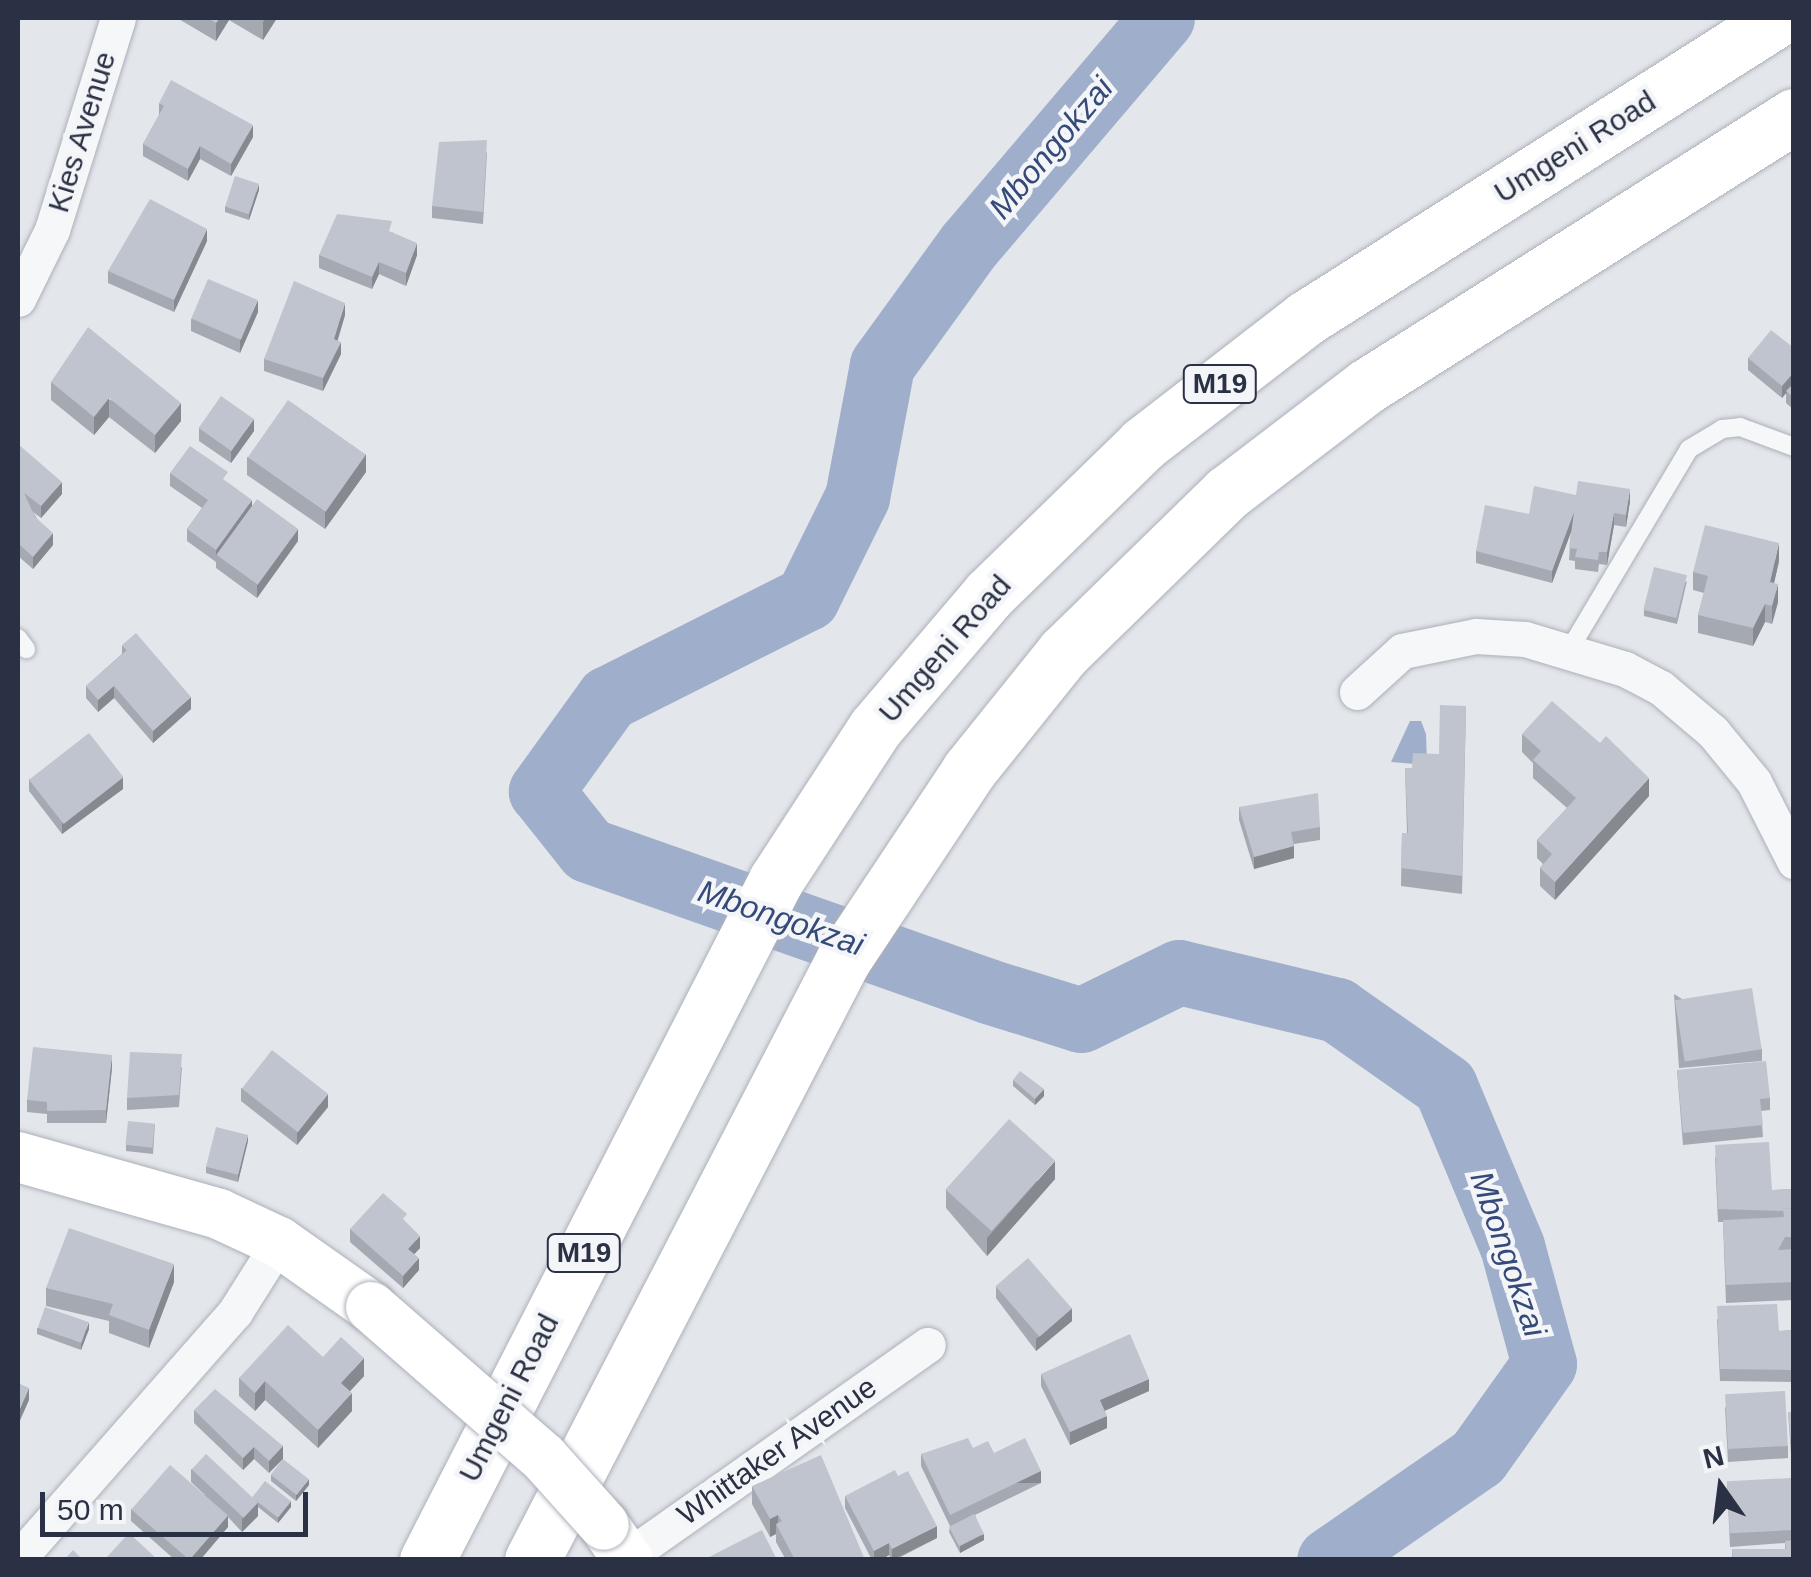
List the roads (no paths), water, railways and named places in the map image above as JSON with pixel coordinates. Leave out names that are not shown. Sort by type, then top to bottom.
[{"type":"highway","name":"Umgeni Road","points":[[427,1560],[738,945],[875,728],[990,593],[1143,444],[1306,318],[1779,18]]},
{"type":"highway","points":[[532,1560],[854,941],[969,770],[1064,652],[1227,493],[1367,386],[1794,116]]},
{"type":"street","name":"Kies Avenue","points":[[18,299],[52,230],[118,18]]},
{"type":"street","points":[[1358,692],[1402,652],[1430,640],[1526,640],[1661,688],[1713,732],[1754,782],[1794,861]]},
{"type":"street","name":"Whittaker Avenue","points":[[18,1157],[219,1214],[279,1242],[371,1307],[543,1458],[619,1547],[928,1346]]},
{"type":"street","points":[[18,1559],[235,1312],[279,1242]]},
{"type":"lane","points":[[1568,652],[1689,449],[1722,429],[1740,427],[1794,447]]},
{"type":"water","points":[[1410,721],[1421,721],[1426,734],[1427,765],[1391,762]]},
{"type":"waterway","name":"Mbongokzai","points":[[1162,18],[968,246],[882,365],[857,497],[807,598],[608,698],[541,791],[588,850],[988,991],[1081,1020],[1179,972],[1337,1010],[1445,1086],[1512,1246],[1544,1364],[1478,1457],[1329,1560]]}]
